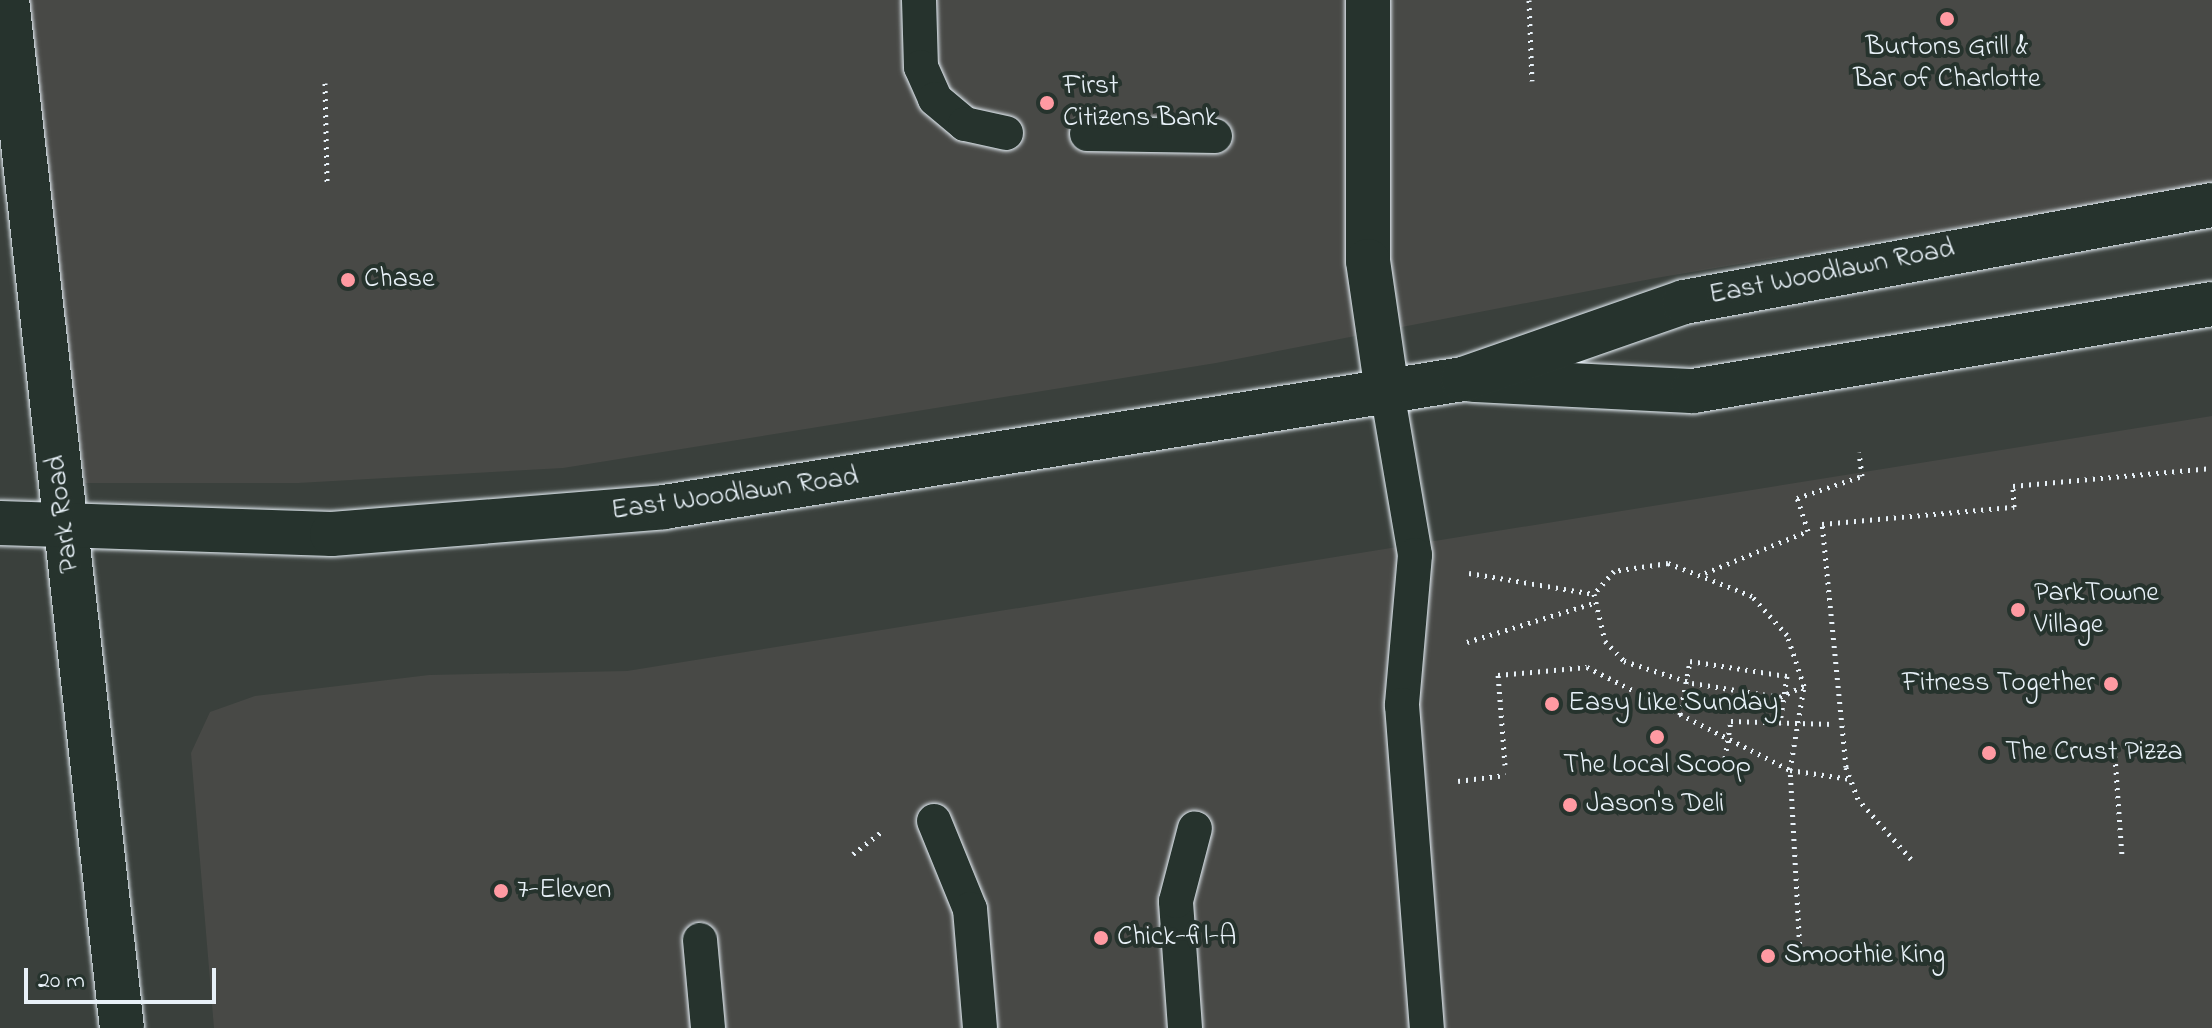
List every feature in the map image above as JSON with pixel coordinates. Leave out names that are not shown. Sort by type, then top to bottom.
[{"type":"main road","name":"Park Road","points":[[7,0],[122,1028]]},
{"type":"main road","points":[[1368,0],[1368,261],[1387,391]]},
{"type":"main road","name":"East Woodlawn Road","points":[[0,523],[332,534],[536,522],[1463,379],[1684,302],[2212,205]]},
{"type":"main road","name":"East Woodlawn Road","points":[[1463,379],[1693,391],[2212,304]]},
{"type":"lane","points":[[919,0],[921,67],[935,99],[965,124],[1006,133]]},
{"type":"lane","points":[[1087,134],[1215,136]]},
{"type":"lane","points":[[1387,391],[1415,555],[1402,705],[1427,1028]]},
{"type":"lane","points":[[934,821],[970,909],[980,1028]]},
{"type":"lane","points":[[1185,1028],[1176,901],[1195,828]]},
{"type":"lane","points":[[700,940],[708,1028]]},
{"type":"path","points":[[1529,0],[1532,81]]},
{"type":"path","points":[[325,83],[327,182]]},
{"type":"path","points":[[1704,573],[1808,531],[1797,498],[1862,476],[1859,452]]},
{"type":"path","points":[[1911,859],[1884,835],[1846,767],[1822,524],[2014,507],[2013,486],[2212,468]]},
{"type":"path","points":[[1800,952],[1790,770],[1804,686],[1773,616],[1752,596],[1704,573],[1637,563],[1614,571],[1594,594],[1605,641],[1624,661],[1657,674],[1780,697],[1804,686]]},
{"type":"path","points":[[1469,573],[1594,594]]},
{"type":"path","points":[[1467,642],[1594,603]]},
{"type":"path","points":[[1680,715],[1690,661],[1787,676],[1780,723]]},
{"type":"path","points":[[1505,765],[1498,675],[1587,667],[1790,770],[1850,779]]},
{"type":"path","points":[[1725,758],[1731,721],[1835,724]]},
{"type":"path","points":[[2115,756],[2122,857]]},
{"type":"path","points":[[1457,781],[1506,775]]},
{"type":"path","points":[[853,854],[888,827]]},
{"type":"shaded area","points":[[28,0],[2212,0],[2212,185],[1656,278],[1216,363],[563,468],[298,483],[85,483]]},
{"type":"shaded area","points":[[2212,416],[2212,1028],[214,1028],[191,753],[210,712],[255,696],[429,675],[627,671]]},
{"type":"place","name":"Burtons Grill & Bar of Charlotte","points":[[1947,19]]},
{"type":"place","name":"First Citizens Bank","points":[[1047,103]]},
{"type":"place","name":"Chase","points":[[348,280]]},
{"type":"place","name":"ParkTowne Village","points":[[2018,610]]},
{"type":"place","name":"Fitness Together","points":[[2111,684]]},
{"type":"place","name":"Easy Like Sunday","points":[[1552,704]]},
{"type":"place","name":"The Local Scoop","points":[[1657,737]]},
{"type":"place","name":"The Crust Pizza","points":[[1989,753]]},
{"type":"place","name":"Jason's Deli","points":[[1570,805]]},
{"type":"place","name":"7-Eleven","points":[[501,891]]},
{"type":"place","name":"Chick-fil-A","points":[[1101,938]]},
{"type":"place","name":"Smoothie King","points":[[1768,956]]}]
